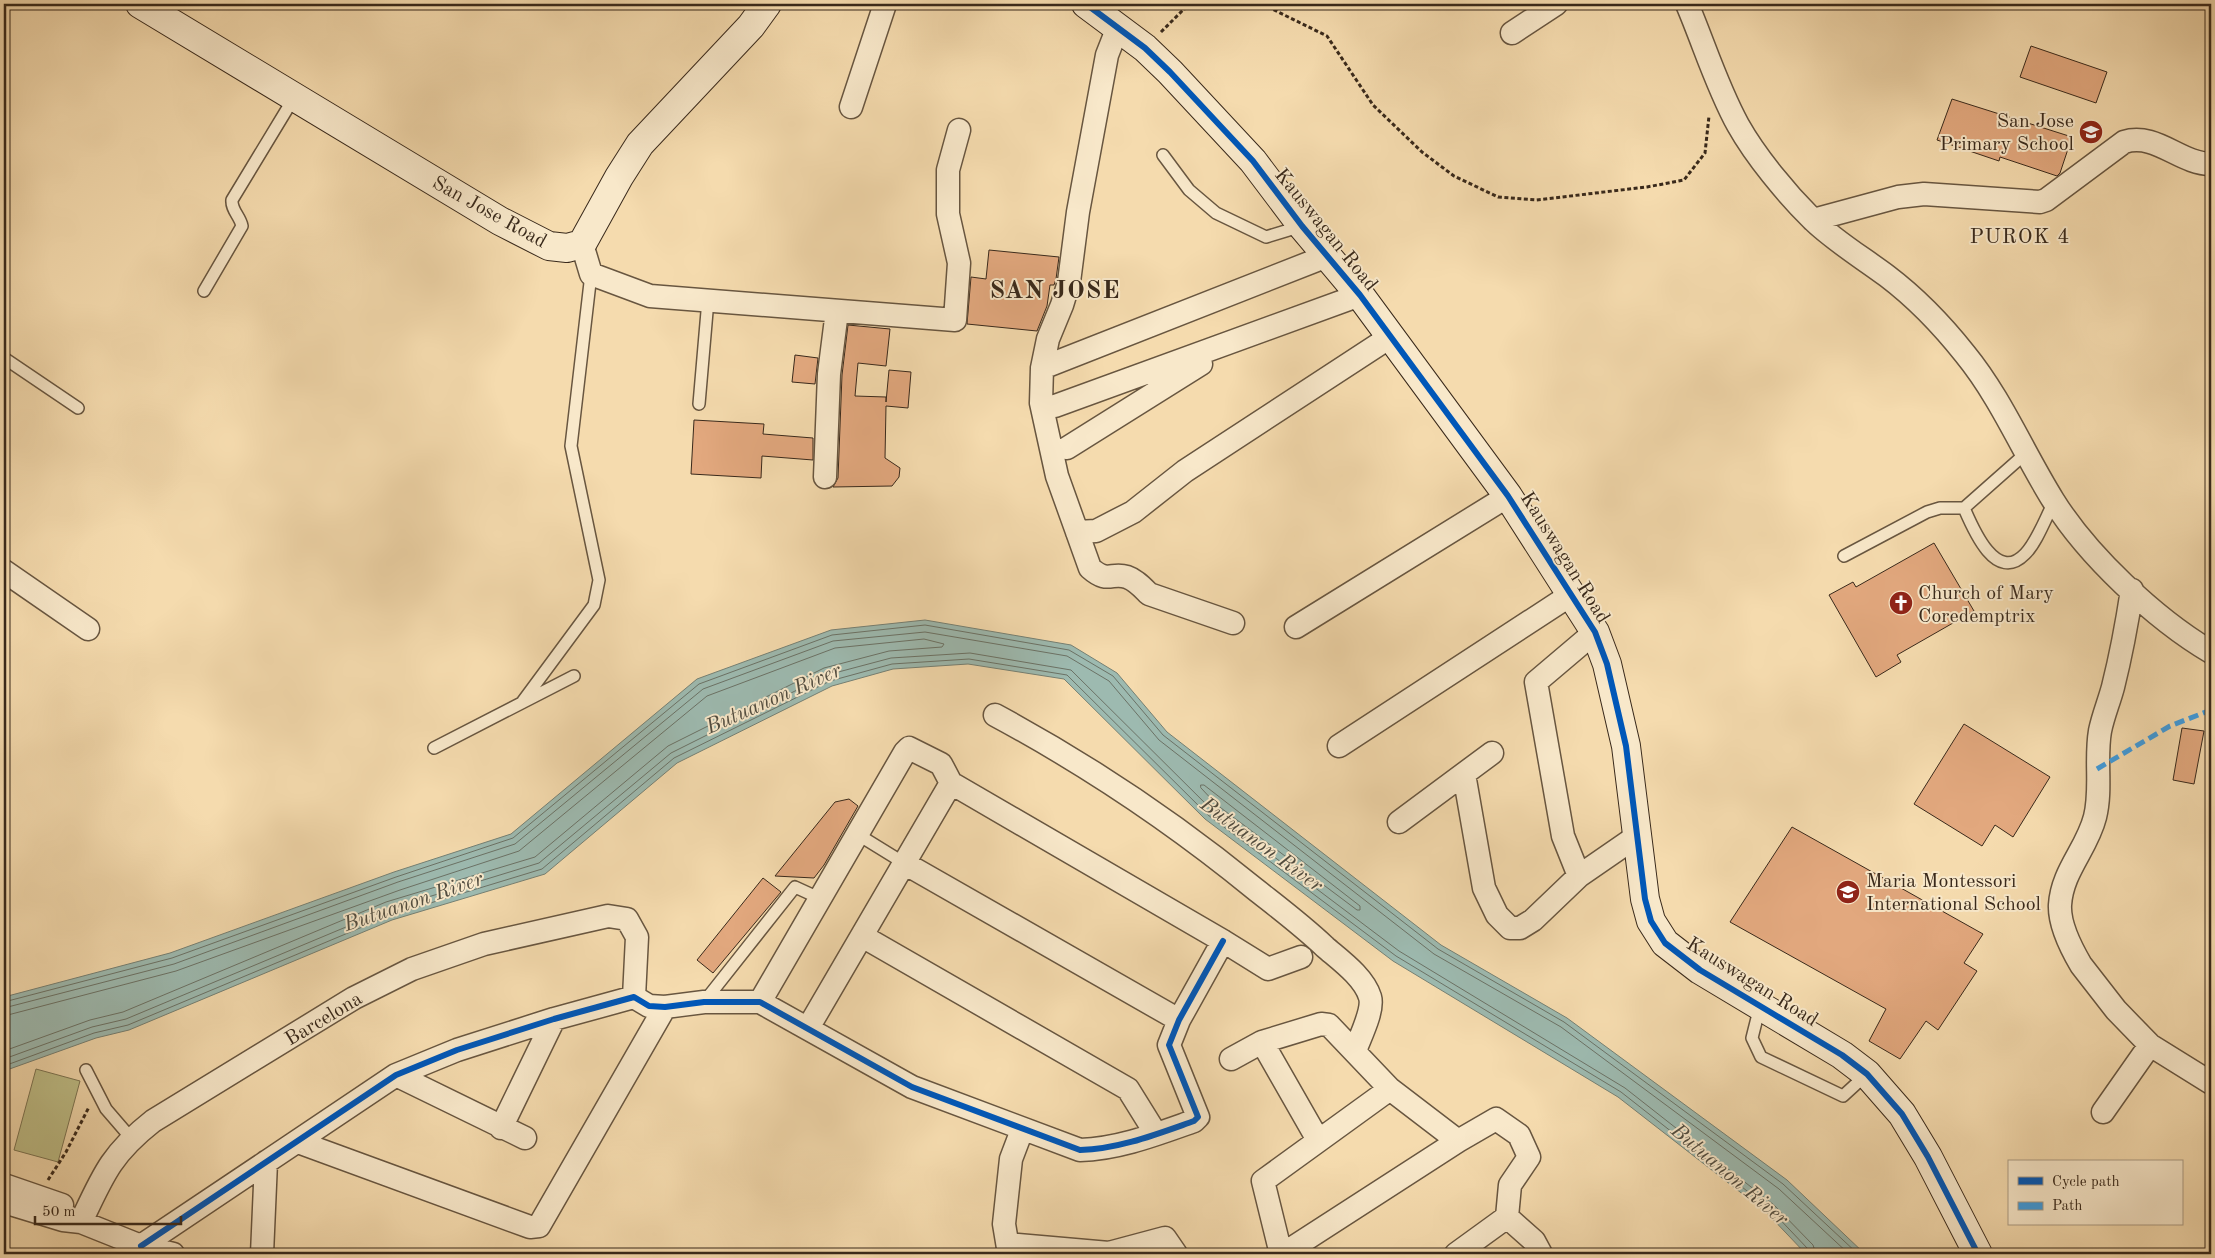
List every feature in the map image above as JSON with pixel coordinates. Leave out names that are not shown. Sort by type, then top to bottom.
[{"type":"street","name":"San Jose Road","points":[[140,4],[508,225],[549,246],[567,248],[582,244]]},
{"type":"street","points":[[767,4],[751,26],[640,144],[619,177],[582,244],[591,274],[650,296],[956,320],[959,263],[948,214],[948,170],[959,130]]},
{"type":"street","points":[[850,107],[885,4]]},
{"type":"street","points":[[1512,33],[1556,4]]},
{"type":"street","points":[[1687,4],[1704,52],[1738,126],[1759,157],[1813,220],[1890,278],[1943,327],[1971,362],[1995,397],[2025,454],[2054,502],[2078,534],[2161,619],[2211,652]]},
{"type":"street","name":"Kauswagan Road","points":[[1090,5],[1145,48],[1170,72],[1253,162],[1302,226],[1360,296],[1508,496],[1596,632],[1607,664],[1626,746],[1645,899],[1651,921],[1665,942],[1700,970],[1842,1055],[1867,1074],[1902,1114],[1928,1157],[1978,1254]]},
{"type":"street","points":[[1118,27],[1107,55],[1078,212],[1069,282],[1048,339],[1042,368],[1042,403],[1057,476],[1090,568],[1102,577],[1126,577],[1142,586],[1149,594],[1233,623]]},
{"type":"street","points":[[1813,220],[1889,199],[1924,194],[2040,202],[2046,200],[2124,142],[2135,139],[2145,140],[2195,160],[2211,164]]},
{"type":"street","points":[[1042,368],[1327,256]]},
{"type":"street","points":[[1055,406],[1360,296]]},
{"type":"street","points":[[825,477],[829,374],[837,311]]},
{"type":"street","points":[[1077,532],[1096,531],[1133,512],[1185,471],[1390,337]]},
{"type":"street","points":[[1067,448],[1238,341]]},
{"type":"street","points":[[1092,393],[1102,426]]},
{"type":"street","points":[[1296,626],[1508,496]]},
{"type":"street","points":[[4,571],[88,629]]},
{"type":"street","points":[[2132,590],[2124,643],[2100,729],[2097,769],[2098,800],[2095,819],[2063,883],[2060,906],[2061,918],[2081,965],[2116,1010],[2150,1045],[2211,1083]]},
{"type":"street","points":[[1339,746],[1572,594]]},
{"type":"street","points":[[1579,876],[1563,836],[1536,682],[1596,632]]},
{"type":"street","points":[[995,715],[1059,750],[1168,822],[1310,932],[1354,974],[1370,995],[1371,1005],[1355,1050]]},
{"type":"street","points":[[760,1002],[904,752],[910,748],[941,764],[951,783],[1224,941],[1268,969],[1301,957]]},
{"type":"street","points":[[1399,822],[1492,753]]},
{"type":"street","points":[[1464,774],[1484,888],[1497,915],[1510,928],[1520,928],[1533,920],[1579,876],[1637,836]]},
{"type":"street","points":[[808,1028],[951,783]]},
{"type":"street","points":[[904,863],[1179,1020]]},
{"type":"street","name":"Barcelona","points":[[81,1222],[104,1172],[131,1138],[153,1121],[194,1094],[354,998],[412,969],[494,942],[608,916],[627,919],[637,937],[634,997]]},
{"type":"street","points":[[862,936],[1128,1089],[1156,1134]]},
{"type":"street","points":[[141,1246],[396,1075],[457,1050],[554,1019],[634,997],[649,1006],[665,1007],[704,1002],[760,1002],[912,1087],[1022,1130],[1080,1150],[1101,1150],[1156,1134],[1194,1121],[1198,1117],[1169,1048],[1169,1042],[1179,1020],[1224,941]]},
{"type":"street","points":[[298,1142],[530,1227],[539,1226],[665,1007]]},
{"type":"street","points":[[502,1128],[554,1019]]},
{"type":"street","points":[[1230,1059],[1262,1042],[1322,1024],[1329,1025],[1355,1050],[1390,1089],[1458,1141]]},
{"type":"street","points":[[1262,1042],[1318,1140]]},
{"type":"street","points":[[2103,1112],[2150,1045]]},
{"type":"street","points":[[396,1075],[525,1138]]},
{"type":"street","points":[[1390,1089],[1263,1181],[1282,1254],[1458,1141],[1496,1119],[1519,1134],[1529,1157],[1510,1185],[1507,1217],[1456,1254]]},
{"type":"street","points":[[1022,1130],[1011,1158],[1004,1224],[1008,1249],[1108,1254],[1165,1238],[1176,1254]]},
{"type":"street","points":[[262,1254],[266,1162]]},
{"type":"street","points":[[4,1185],[66,1206],[81,1222]]},
{"type":"street","points":[[4,1202],[63,1220],[81,1222],[141,1246],[173,1254]]},
{"type":"street","points":[[1507,1217],[1534,1241],[1541,1254]]},
{"type":"lane","points":[[204,291],[242,226],[241,219],[233,208],[232,200],[295,96]]},
{"type":"lane","points":[[1163,155],[1190,190],[1216,213],[1266,237],[1302,226]]},
{"type":"lane","points":[[524,701],[594,605],[599,580],[571,446],[591,274]]},
{"type":"lane","points":[[699,404],[708,300]]},
{"type":"lane","points":[[4,358],[78,408]]},
{"type":"lane","points":[[1844,556],[1927,512],[1940,508],[1964,508],[2025,454]]},
{"type":"lane","points":[[1964,508],[1992,557],[2002,562],[2009,562],[2025,554],[2054,502]]},
{"type":"lane","points":[[434,748],[574,676]]},
{"type":"lane","points":[[857,834],[904,863]]},
{"type":"lane","points":[[704,1002],[794,887],[819,898]]},
{"type":"lane","points":[[1760,1006],[1752,1038],[1761,1057],[1843,1096],[1867,1074]]},
{"type":"lane","points":[[86,1070],[96,1093],[106,1109],[131,1138]]},
{"type":"path","points":[[1145,48],[1184,9],[1202,4]]},
{"type":"path","points":[[1255,4],[1270,8],[1327,36],[1373,105],[1422,152],[1454,176],[1498,197],[1536,200],[1648,187],[1684,180],[1705,153],[1710,111]]},
{"type":"path","points":[[41,1196],[43,1188],[66,1152],[96,1093]]},
{"type":"green space","points":[[36,1069],[80,1081],[58,1162],[14,1150]]},
{"type":"water","name":"Butuanon River","points":[[925,620],[1071,645],[1117,673],[1167,732],[1441,945],[1567,1018],[1787,1180],[1865,1254],[1806,1254],[1767,1213],[1618,1097],[1393,961],[1205,819],[1064,679],[968,664],[893,669],[832,686],[677,763],[545,874],[392,920],[129,1030],[96,1038],[4,1071],[4,997],[170,953],[394,872],[511,834],[697,679],[831,630]]},
{"type":"building","points":[[2031,46],[2107,72],[2096,103],[2020,77]]},
{"type":"building","points":[[1952,99],[2072,137],[2060,173],[2057,176],[2000,157],[1999,161],[1937,140]]},
{"type":"building","points":[[989,250],[1059,257],[1056,279],[1054,285],[1050,285],[1047,306],[1037,331],[967,324],[971,277],[986,279]]},
{"type":"building","points":[[848,325],[890,329],[886,366],[858,363],[855,396],[886,397],[886,402],[889,370],[911,372],[908,408],[886,406],[885,458],[900,468],[899,477],[892,486],[833,487],[838,478],[842,375]]},
{"type":"building","points":[[795,355],[818,358],[815,384],[792,382]]},
{"type":"building","points":[[694,420],[764,424],[763,434],[813,438],[813,460],[762,456],[761,478],[691,474]]},
{"type":"building","name":"Church of Mary Coredemptrix","points":[[1934,543],[1974,611],[1897,655],[1901,662],[1876,677],[1829,595],[1853,582],[1856,587]]},
{"type":"building","points":[[1964,724],[2050,777],[2013,837],[1995,825],[1982,846],[1914,804]]},
{"type":"building","points":[[2182,728],[2204,731],[2194,784],[2173,780]]},
{"type":"building","points":[[849,799],[858,806],[824,865],[814,878],[775,876],[835,802]]},
{"type":"building","points":[[1792,827],[1983,934],[1964,963],[1977,971],[1938,1030],[1926,1021],[1900,1059],[1869,1041],[1886,1009],[1730,922]]},
{"type":"building","points":[[763,878],[781,892],[713,973],[697,960]]},
{"type":"marked path","points":[[2097,769],[2170,726],[2211,710]]},
{"type":"cycle path","points":[[1086,4],[1145,48],[1253,161],[1302,226],[1360,295],[1508,496],[1595,632],[1607,664],[1626,746],[1645,899],[1651,921],[1665,943],[1700,970],[1842,1055],[1867,1074],[1902,1114],[1928,1157],[1978,1254]]},
{"type":"cycle path","points":[[141,1246],[396,1075],[457,1050],[554,1019],[634,997],[649,1006],[665,1007],[704,1002],[760,1002],[912,1087],[1080,1150],[1109,1147],[1138,1140],[1194,1121],[1198,1117],[1169,1045],[1179,1020],[1223,941]]},
{"type":"place","name":"San Jose Primary School","points":[[2091,132]]},
{"type":"place","name":"Church of Mary Coredemptrix","points":[[1901,603]]},
{"type":"place","name":"Maria Montessori International School","points":[[1848,892]]},
{"type":"district","name":"PUROK 4","points":[[2020,236]]},
{"type":"district","name":"SAN JOSE","points":[[1055,289]]}]
